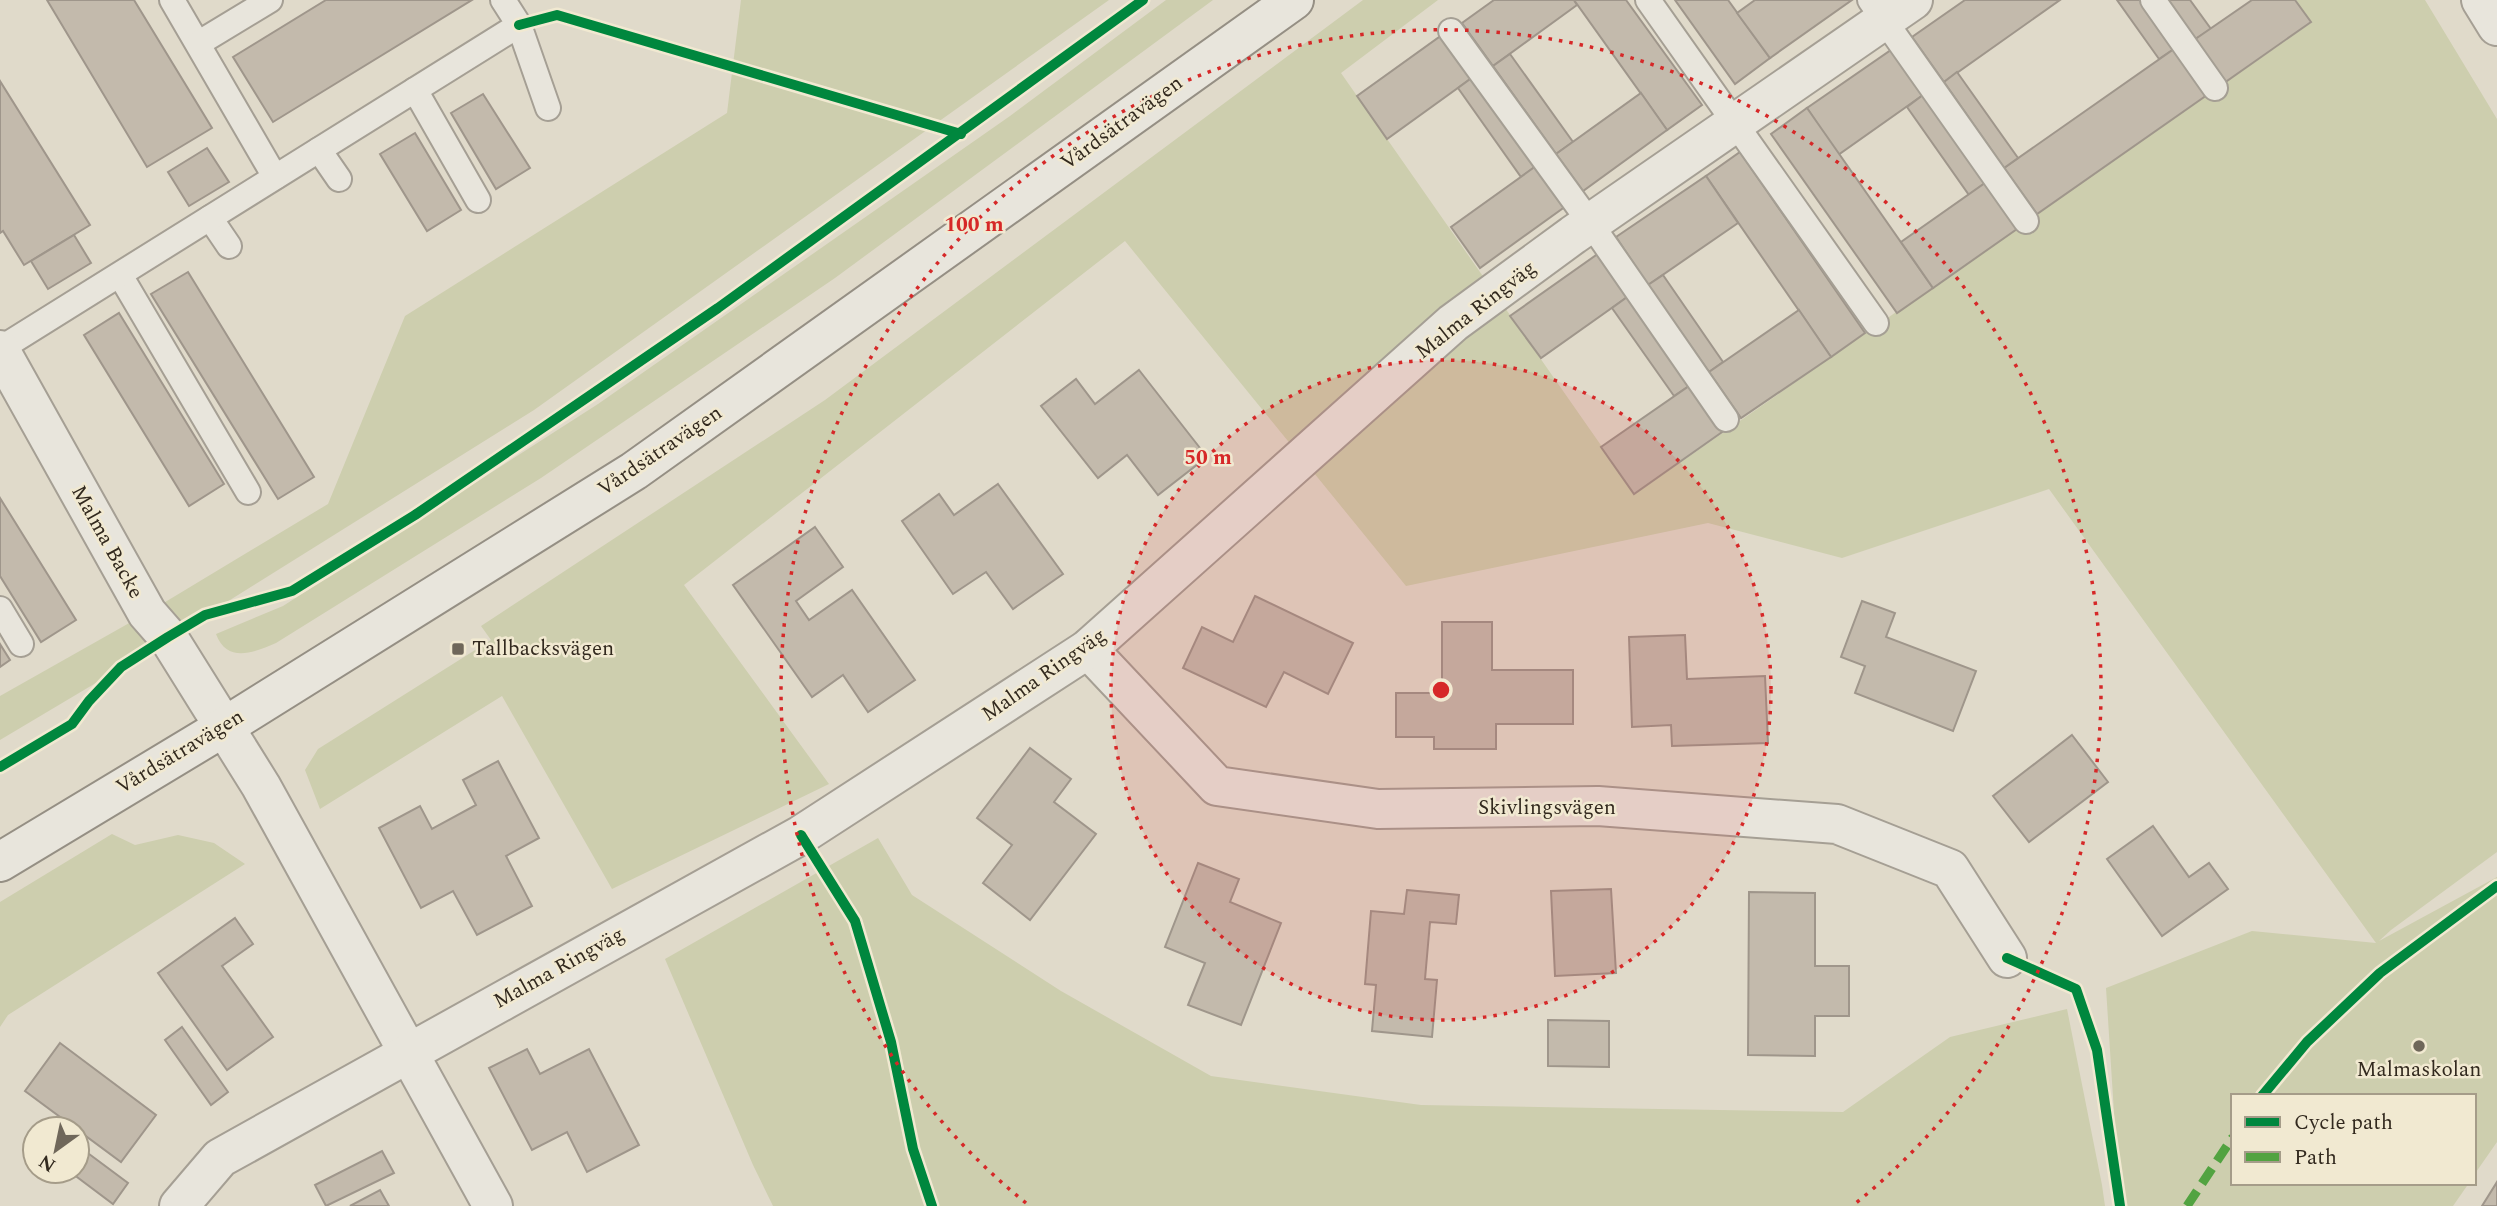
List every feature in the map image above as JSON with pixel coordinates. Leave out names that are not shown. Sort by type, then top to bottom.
[{"type":"street","name":"Vårdsätravägen","points":[[0,862],[223,727],[634,471],[1294,0]]},
{"type":"street","points":[[2482,0],[2497,26]]},
{"type":"street","name":"Malma Ringväg","points":[[179,1206],[220,1158],[801,835],[1088,649],[1453,323],[1737,122],[1889,7]]},
{"type":"street","name":"Malma Backe","points":[[0,350],[147,613],[168,637],[223,727]]},
{"type":"street","name":"Skivlingsvägen","points":[[1088,649],[1217,786],[1378,809],[1598,806],[1837,824],[1950,869],[2007,958]]},
{"type":"street","points":[[223,727],[261,786],[493,1206]]},
{"type":"lane","points":[[172,0],[275,177]]},
{"type":"lane","points":[[199,43],[270,0]]},
{"type":"lane","points":[[503,0],[519,25],[548,107]]},
{"type":"lane","points":[[1648,0],[1737,122],[1876,323]]},
{"type":"lane","points":[[2153,0],[2215,88]]},
{"type":"lane","points":[[1889,7],[2026,221]]},
{"type":"lane","points":[[0,350],[519,25]]},
{"type":"lane","points":[[1451,31],[1591,224],[1727,419]]},
{"type":"lane","points":[[415,90],[478,200]]},
{"type":"lane","points":[[319,150],[339,179]]},
{"type":"lane","points":[[210,218],[229,246]]},
{"type":"lane","points":[[120,275],[248,492]]},
{"type":"lane","points":[[0,609],[21,644]]},
{"type":"green space","points":[[741,0],[1109,0],[534,410],[126,665],[0,740],[0,696],[147,613],[328,504],[405,316],[727,113]]},
{"type":"green space","points":[[1166,0],[1213,0],[835,278],[541,478],[276,643],[242,653],[227,649],[221,643],[216,634],[283,606],[598,404],[1010,116]]},
{"type":"green space","points":[[1363,0],[1438,0],[1341,73],[1635,494],[2311,23],[2296,0],[2425,0],[2497,119],[2497,852],[2379,941],[2497,877],[2497,1142],[2476,1172],[2476,1094],[2231,1094],[2231,1185],[2468,1185],[2453,1206],[2120,1206],[2106,988],[2252,931],[2376,943],[2049,489],[1842,558],[1708,523],[1406,586],[1125,241],[684,585],[829,784],[612,889],[502,696],[320,809],[305,770],[318,749],[491,640],[481,626],[825,400]]},
{"type":"green space","points":[[112,834],[135,845],[178,835],[214,843],[245,864],[8,1015],[0,1027],[0,902]]},
{"type":"green space","points":[[878,838],[912,895],[1061,991],[1211,1076],[1421,1105],[1843,1112],[1950,1037],[2067,1009],[2105,1206],[773,1206],[665,959]]},
{"type":"building","points":[[47,0],[134,0],[212,128],[147,167]]},
{"type":"building","points":[[326,0],[472,0],[273,122],[233,57]]},
{"type":"building","points":[[1494,0],[1574,0],[1577,5],[1493,66],[1462,23]]},
{"type":"building","points":[[1574,0],[1626,0],[1702,105],[1667,130]]},
{"type":"building","points":[[1675,0],[1728,0],[1770,58],[1735,84]]},
{"type":"building","points":[[1755,0],[1852,0],[1770,58],[1737,13]]},
{"type":"building","points":[[1965,0],[2060,0],[1944,82],[1912,37]]},
{"type":"building","points":[[2117,0],[2140,0],[2174,49],[2159,59]]},
{"type":"building","points":[[2166,0],[2190,0],[2211,29],[2194,40]]},
{"type":"building","points":[[2252,0],[2295,0],[2311,22],[2224,83],[2194,40]]},
{"type":"building","points":[[1442,35],[1473,77],[1387,139],[1357,96]]},
{"type":"building","points":[[2174,49],[2207,95],[2037,214],[2004,168]]},
{"type":"building","points":[[1891,50],[1923,95],[1838,155],[1807,108]]},
{"type":"building","points":[[1510,54],[1573,142],[1556,154],[1493,66]]},
{"type":"building","points":[[1957,72],[2018,158],[2004,168],[1944,82]]},
{"type":"building","points":[[1473,77],[1536,166],[1521,177],[1458,88]]},
{"type":"building","points":[[0,81],[90,225],[24,265],[3,231],[0,233]]},
{"type":"building","points":[[1641,93],[1667,130],[1583,191],[1556,154]]},
{"type":"building","points":[[483,94],[530,168],[496,189],[451,113]]},
{"type":"building","points":[[1923,95],[1985,183],[1969,195],[1907,107]]},
{"type":"building","points":[[1807,108],[1933,288],[1897,313],[1771,134]]},
{"type":"building","points":[[415,133],[461,210],[427,231],[380,154]]},
{"type":"building","points":[[207,148],[229,182],[189,206],[168,172]]},
{"type":"building","points":[[1740,152],[1865,333],[1831,357],[1706,176]]},
{"type":"building","points":[[1536,166],[1566,206],[1480,268],[1451,227]]},
{"type":"building","points":[[1706,176],[1738,223],[1648,285],[1616,237]]},
{"type":"building","points":[[1985,183],[2017,229],[1933,288],[1901,242]]},
{"type":"building","points":[[74,235],[91,263],[48,289],[31,261]]},
{"type":"building","points":[[1599,253],[1630,295],[1541,358],[1510,316]]},
{"type":"building","points":[[188,272],[314,477],[278,499],[151,294]]},
{"type":"building","points":[[1663,275],[1723,362],[1709,372],[1648,285]]},
{"type":"building","points":[[1630,295],[1692,384],[1674,396],[1612,308]]},
{"type":"building","points":[[1799,310],[1831,357],[1741,418],[1709,372]]},
{"type":"building","points":[[119,313],[224,484],[189,506],[84,335]]},
{"type":"building","points":[[1139,370],[1207,457],[1158,495],[1127,455],[1098,478],[1041,406],[1076,379],[1095,404]]},
{"type":"building","points":[[1692,384],[1725,430],[1634,494],[1601,447]]},
{"type":"building","points":[[998,484],[1063,574],[1013,609],[986,572],[953,594],[902,521],[939,494],[954,515]]},
{"type":"building","points":[[0,498],[76,620],[41,642],[0,576]]},
{"type":"building","points":[[815,527],[843,567],[796,601],[809,620],[852,590],[915,680],[868,712],[843,675],[812,697],[733,585]]},
{"type":"building","points":[[1255,596],[1353,643],[1328,694],[1284,672],[1266,707],[1183,668],[1202,627],[1233,642]]},
{"type":"building","points":[[1862,601],[1895,613],[1886,637],[1976,671],[1953,731],[1855,693],[1865,666],[1841,657]]},
{"type":"building","points":[[1442,622],[1492,622],[1492,670],[1573,670],[1573,724],[1496,724],[1496,749],[1434,749],[1434,737],[1396,737],[1396,693],[1442,693]]},
{"type":"building","points":[[1685,635],[1687,679],[1765,676],[1768,743],[1672,746],[1671,725],[1632,727],[1629,637]]},
{"type":"building","points":[[0,644],[10,660],[0,667]]},
{"type":"building","points":[[2072,735],[2108,782],[2029,842],[1993,796]]},
{"type":"building","points":[[1030,748],[1071,779],[1054,802],[1096,834],[1030,920],[983,883],[1012,845],[977,818]]},
{"type":"building","points":[[498,761],[539,838],[506,856],[532,906],[477,935],[453,891],[421,908],[379,828],[420,806],[432,829],[476,805],[463,780]]},
{"type":"building","points":[[2153,826],[2189,877],[2209,863],[2228,889],[2162,936],[2107,859]]},
{"type":"building","points":[[1198,863],[1239,879],[1230,902],[1281,923],[1241,1025],[1188,1005],[1205,963],[1165,947]]},
{"type":"building","points":[[1611,889],[1616,973],[1555,976],[1551,891]]},
{"type":"building","points":[[1407,890],[1459,895],[1456,924],[1430,922],[1425,979],[1437,980],[1432,1037],[1372,1031],[1376,985],[1365,984],[1371,911],[1404,914]]},
{"type":"building","points":[[1749,892],[1815,893],[1815,966],[1849,966],[1849,1016],[1815,1016],[1815,1056],[1748,1055]]},
{"type":"building","points":[[235,918],[253,944],[222,966],[273,1037],[227,1070],[158,973]]},
{"type":"building","points":[[1548,1020],[1609,1021],[1609,1067],[1548,1066]]},
{"type":"building","points":[[182,1027],[228,1092],[211,1105],[165,1040]]},
{"type":"building","points":[[60,1043],[156,1115],[121,1162],[91,1140],[91,1115],[57,1115],[25,1091]]},
{"type":"building","points":[[527,1049],[540,1074],[589,1049],[639,1145],[587,1172],[567,1132],[532,1150],[489,1068]]},
{"type":"building","points":[[382,1151],[394,1173],[326,1206],[315,1185]]},
{"type":"building","points":[[91,1155],[128,1183],[113,1204],[88,1185],[91,1185]]},
{"type":"building","points":[[2497,1182],[2497,1206],[2482,1206]]},
{"type":"building","points":[[380,1190],[389,1206],[350,1206]]},
{"type":"marked path","points":[[2187,1206],[2231,1140]]},
{"type":"cycle path","points":[[0,767],[72,724],[89,701],[121,667],[168,637],[205,615],[292,591],[415,515],[718,308],[1143,0]]},
{"type":"cycle path","points":[[519,25],[557,15],[961,134]]},
{"type":"cycle path","points":[[801,835],[855,921],[891,1042],[913,1149],[932,1206]]},
{"type":"cycle path","points":[[2264,1094],[2307,1042],[2380,973],[2497,886]]},
{"type":"cycle path","points":[[2007,958],[2076,989],[2097,1050],[2120,1206]]},
{"type":"place","name":"Tallbacksvägen","points":[[458,649]]},
{"type":"place","name":"Malmaskolan","points":[[2419,1046]]}]
